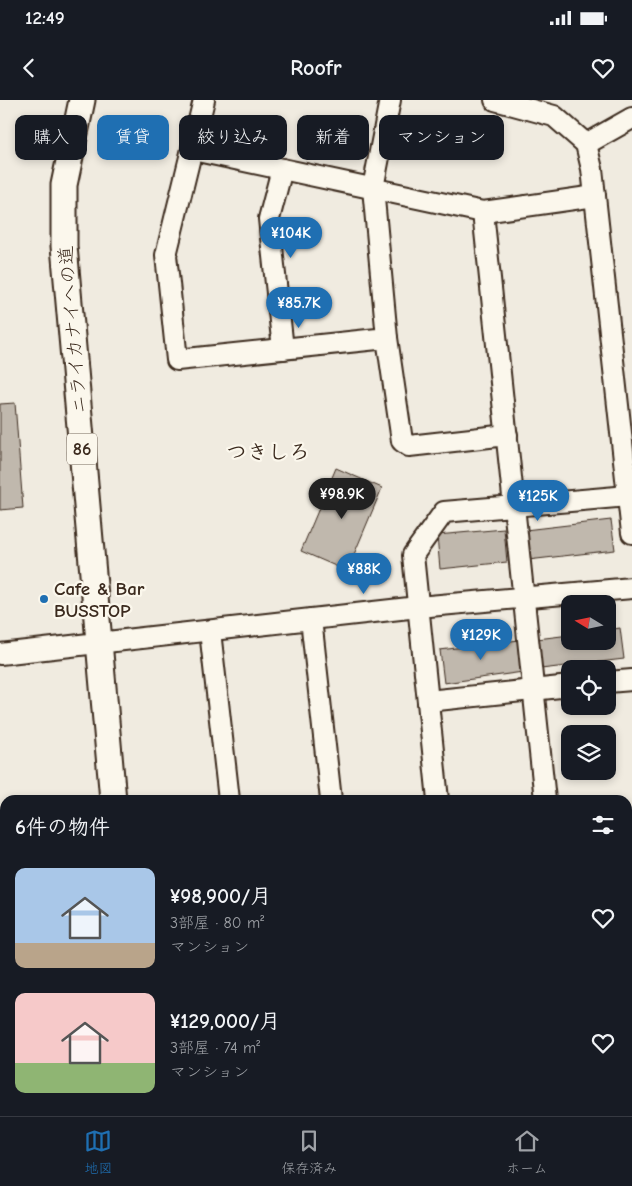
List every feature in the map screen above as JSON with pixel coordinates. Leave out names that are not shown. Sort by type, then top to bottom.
[{"type":"main road","name":"ニライカナイへの道","points":[[82,100],[64,185],[63,236],[113,795]]},
{"type":"street","points":[[200,115],[204,100]]},
{"type":"street","points":[[390,100],[373,188],[387,338],[402,442],[409,446],[507,435]]},
{"type":"street","points":[[495,100],[554,116],[586,144],[592,169],[626,405],[628,496],[632,533]]},
{"type":"street","points":[[586,144],[632,118]]},
{"type":"street","points":[[190,160],[166,255],[177,360],[387,338]]},
{"type":"street","points":[[239,160],[483,212],[595,196]]},
{"type":"street","points":[[282,169],[269,219],[283,349]]},
{"type":"street","points":[[483,212],[544,795]]},
{"type":"street","points":[[437,795],[413,555],[444,512],[628,496]]},
{"type":"street","points":[[0,654],[418,607],[632,588]]},
{"type":"street","points":[[311,619],[330,795]]},
{"type":"street","points":[[210,631],[228,795]]},
{"type":"street","points":[[616,681],[632,680]]},
{"type":"street","points":[[428,701],[561,687]]},
{"type":"building","points":[[15,403],[23,508],[0,510],[0,404]]},
{"type":"building","points":[[336,468],[382,488],[347,571],[301,551]]},
{"type":"building","points":[[611,520],[615,550],[528,560],[525,530]]},
{"type":"building","points":[[504,529],[507,562],[440,569],[437,535]]},
{"type":"building","points":[[620,628],[624,659],[561,660],[561,667],[541,669],[537,639],[561,636],[561,650],[616,650],[616,629]]},
{"type":"building","points":[[519,640],[523,672],[444,683],[440,650]]},
{"type":"place","name":"Cafe & Bar BUSSTOP","points":[[44,599]]},
{"type":"district","name":"つきしろ","points":[[268,452]]}]
